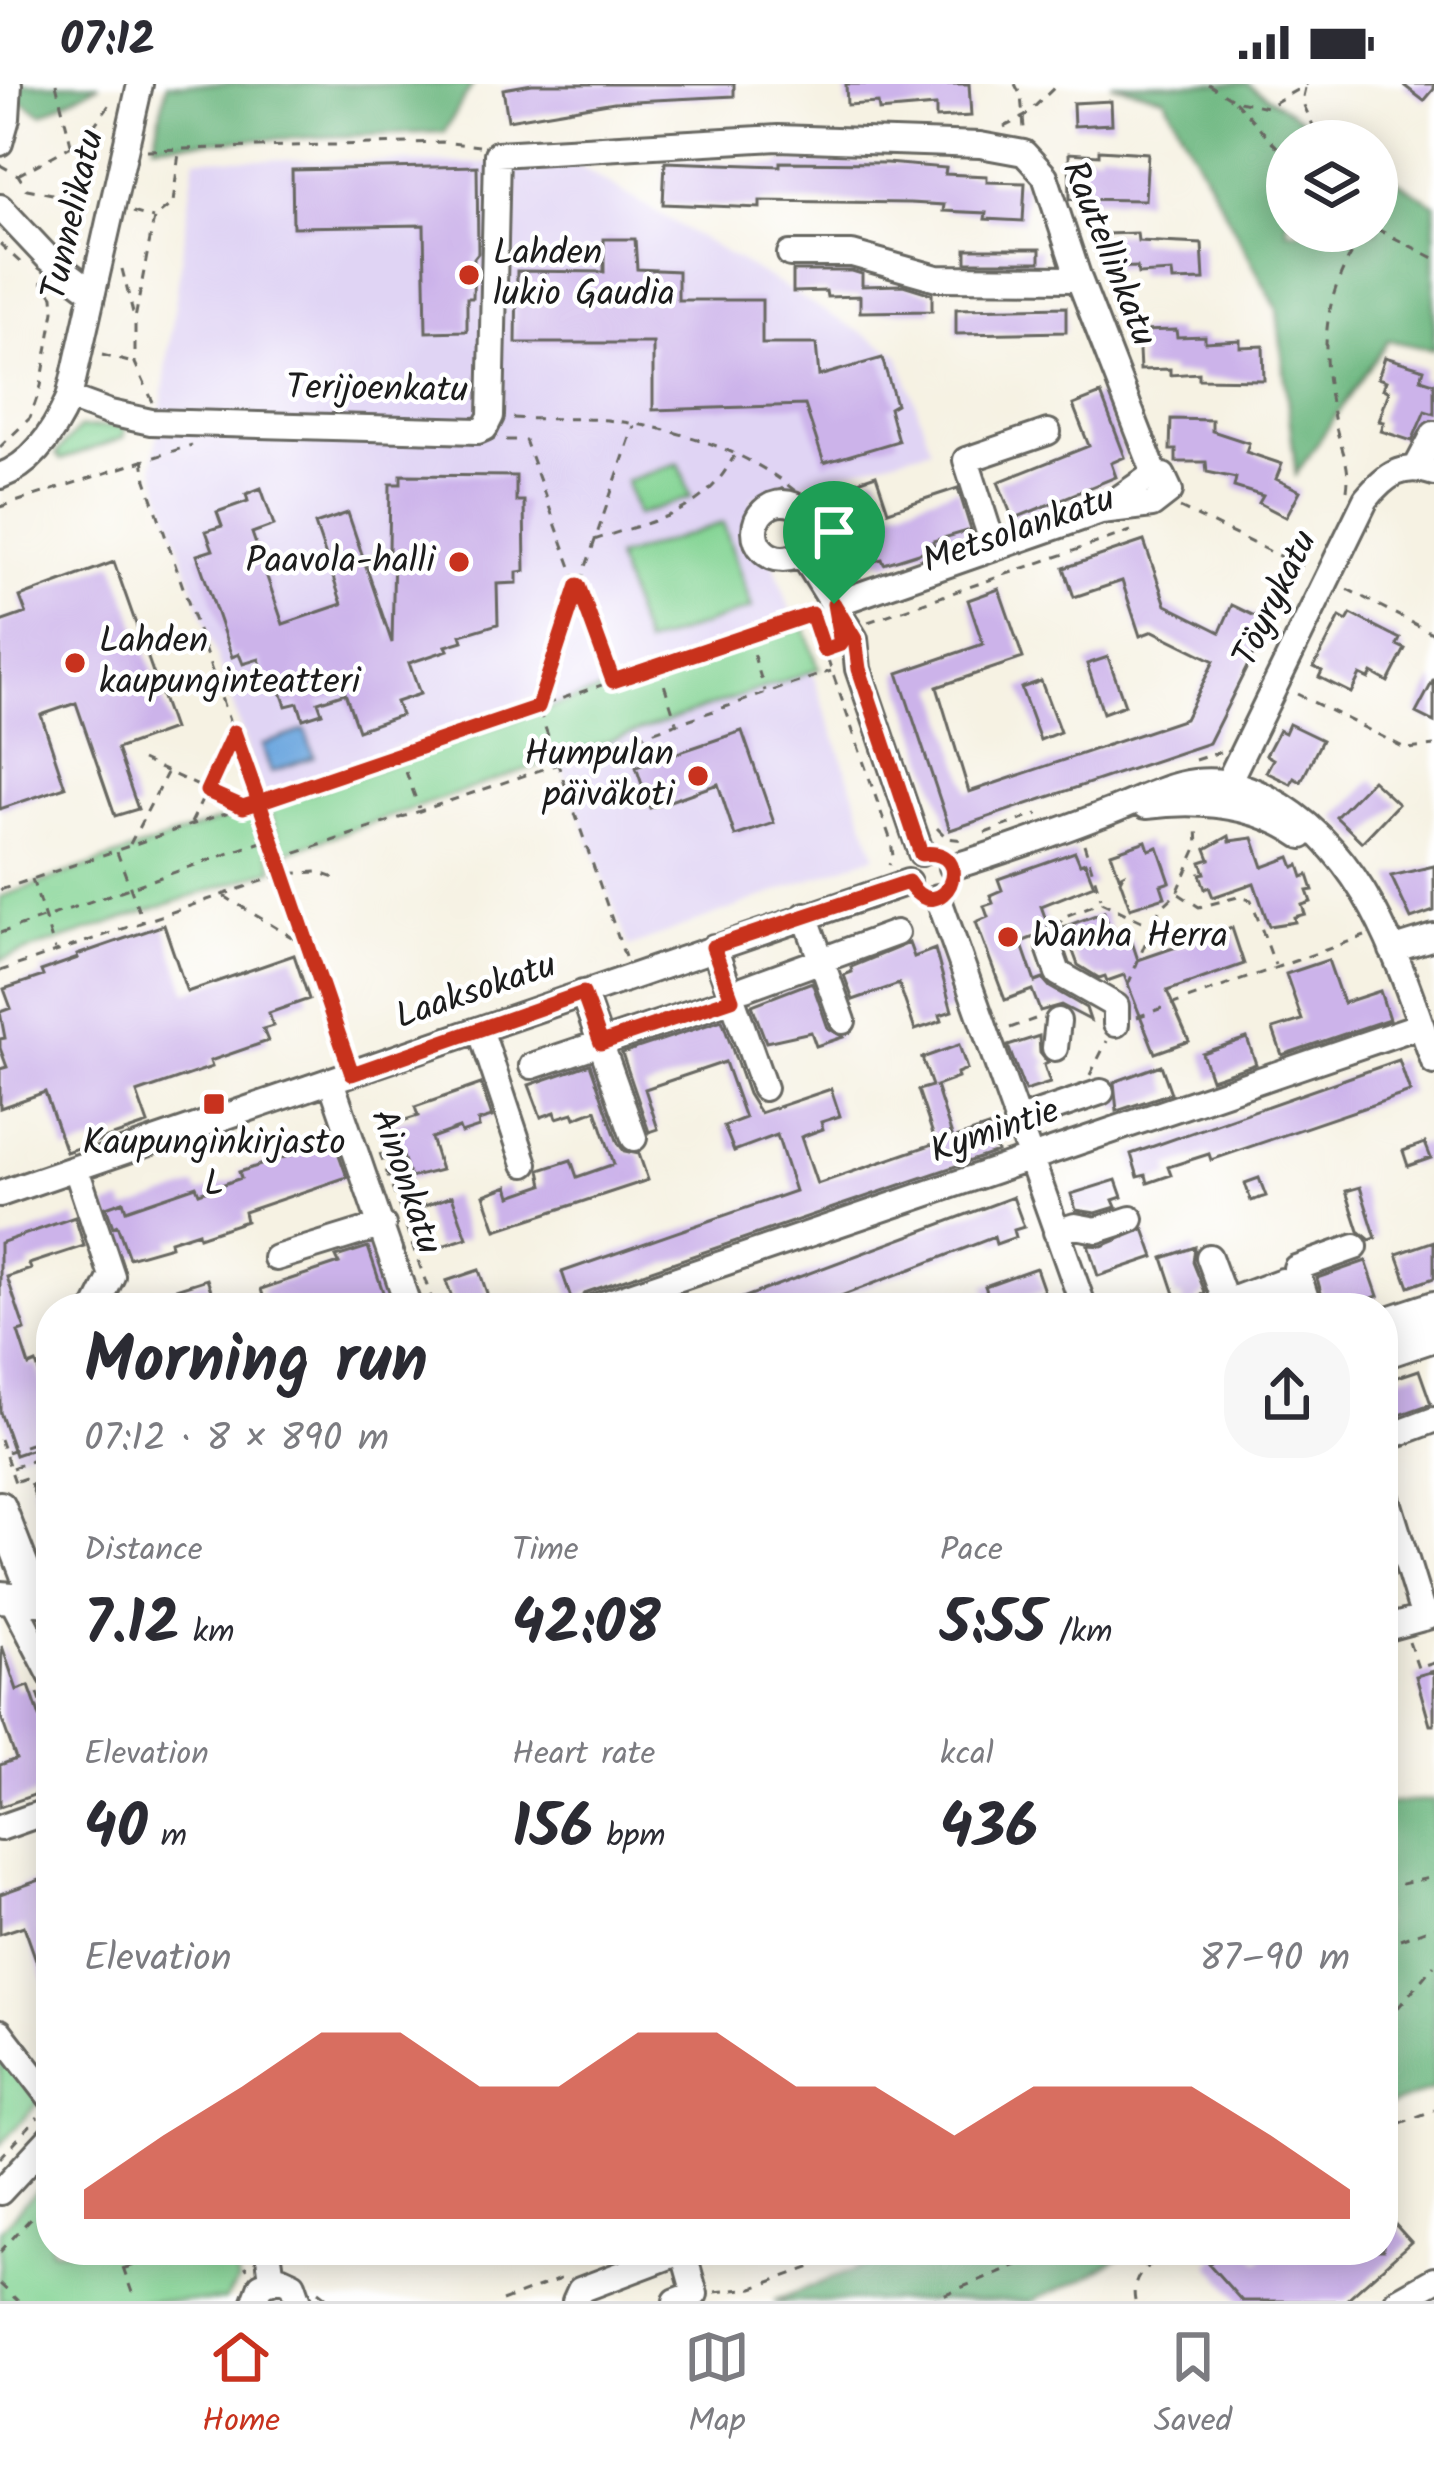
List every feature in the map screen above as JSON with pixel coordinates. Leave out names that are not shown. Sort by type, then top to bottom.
[{"type":"main road","points":[[1398,1319],[1434,1307]]},
{"type":"main road","points":[[1398,1347],[1434,1336]]},
{"type":"main road","points":[[8,1494],[20,1583]]},
{"type":"street","points":[[0,143],[9,84]]},
{"type":"street","name":"Tunnelikatu","points":[[0,476],[40,446],[69,398],[140,84]]},
{"type":"street","name":"Rautellinkatu","points":[[497,154],[778,138],[980,145],[1024,153],[1045,176],[1079,279],[1155,474]]},
{"type":"street","name":"Terijoenkatu","points":[[69,398],[151,422],[485,428],[491,416],[497,154]]},
{"type":"street","points":[[0,207],[48,258],[93,292]]},
{"type":"street","points":[[790,254],[852,254],[937,278],[1079,279]]},
{"type":"street","points":[[994,548],[966,460],[1048,432]]},
{"type":"street","points":[[1425,471],[1434,434]]},
{"type":"street","name":"Töyrykatu","points":[[1222,793],[1366,500],[1384,477],[1425,471]]},
{"type":"street","name":"Metsolankatu","points":[[823,609],[1101,511],[1137,509],[1162,500],[1170,491],[1169,483],[1155,474]]},
{"type":"street","points":[[799,560],[841,644],[859,669]]},
{"type":"street","points":[[823,609],[855,639],[859,669],[921,854]]},
{"type":"street","points":[[952,867],[1114,810],[1193,802],[1222,793],[1295,831],[1353,875],[1388,940],[1429,1042]]},
{"type":"street","points":[[934,852],[952,867],[953,879],[938,897],[914,892],[908,882],[907,870],[921,854],[934,852]]},
{"type":"street","name":"Laaksokatu","points":[[0,1194],[343,1071],[481,1029],[908,882]]},
{"type":"street","points":[[938,897],[1078,1293]]},
{"type":"street","points":[[805,916],[843,1021]]},
{"type":"street","points":[[532,1066],[896,933]]},
{"type":"street","points":[[1388,940],[1434,937]]},
{"type":"street","points":[[713,947],[739,993],[764,1088]]},
{"type":"street","points":[[1049,947],[1058,973],[1116,1015]]},
{"type":"street","points":[[583,993],[634,1138]]},
{"type":"street","points":[[1055,1048],[1058,1021]]},
{"type":"street","points":[[481,1029],[525,1164]]},
{"type":"street","name":"Kymintie","points":[[636,1293],[1029,1159],[1429,1042]]},
{"type":"street","name":"Ainonkatu","points":[[343,1071],[404,1293]]},
{"type":"street","points":[[1016,1121],[1101,1092]]},
{"type":"street","points":[[76,1168],[112,1276],[104,1293]]},
{"type":"street","points":[[1056,1232],[1075,1226],[1097,1231],[1131,1219]]},
{"type":"street","points":[[276,1258],[383,1225]]},
{"type":"street","points":[[1304,1293],[1295,1268],[1355,1247]]},
{"type":"street","points":[[1209,1257],[1215,1293]]},
{"type":"street","points":[[1248,1293],[1282,1281],[1286,1293]]},
{"type":"street","points":[[1398,1433],[1434,1420]]},
{"type":"street","points":[[1398,1554],[1411,1621]]},
{"type":"street","points":[[20,1583],[36,1630]]},
{"type":"street","points":[[0,1828],[36,1815]]},
{"type":"street","points":[[0,2032],[36,2097]]},
{"type":"street","points":[[0,2192],[36,2135]]},
{"type":"street","points":[[270,2265],[272,2279]]},
{"type":"street","points":[[575,2301],[580,2290],[646,2265]]},
{"type":"street","points":[[684,2265],[685,2297]]},
{"type":"street","points":[[255,2301],[261,2285],[272,2279],[308,2295]]},
{"type":"street","points":[[1397,2301],[1434,2280]]},
{"type":"path","points":[[56,84],[72,146]]},
{"type":"path","points":[[1015,84],[1024,130]]},
{"type":"path","points":[[1024,116],[1058,84]]},
{"type":"path","points":[[1208,84],[1234,100],[1266,135]]},
{"type":"path","points":[[1234,100],[1267,106],[1306,85]]},
{"type":"path","points":[[1306,85],[1302,101],[1311,120]]},
{"type":"path","points":[[18,175],[72,146],[97,124],[113,100]]},
{"type":"path","points":[[139,150],[442,142],[480,146],[497,154]]},
{"type":"path","points":[[151,422],[154,398],[135,363],[135,319],[154,218],[173,203],[179,152]]},
{"type":"path","points":[[0,165],[18,175],[26,189],[94,202]]},
{"type":"path","points":[[130,211],[154,218]]},
{"type":"path","points":[[1398,240],[1434,258]]},
{"type":"path","points":[[0,244],[26,267]]},
{"type":"path","points":[[1346,495],[1350,473],[1334,418],[1324,331],[1351,252]]},
{"type":"path","points":[[0,447],[30,418],[41,386],[55,311],[53,296],[39,278]]},
{"type":"path","points":[[506,417],[614,421],[713,444],[808,503],[845,577]]},
{"type":"path","points":[[627,963],[538,707],[634,426]]},
{"type":"path","points":[[506,440],[525,440],[613,681]]},
{"type":"path","points":[[0,506],[196,444]]},
{"type":"path","points":[[594,540],[694,505],[722,479],[734,454]]},
{"type":"path","points":[[142,459],[308,947],[343,1071]]},
{"type":"path","points":[[786,486],[754,508],[746,536],[750,548],[767,565],[799,560]]},
{"type":"path","name":"Metsolankatu","points":[[855,639],[869,634],[868,621],[1138,528]]},
{"type":"path","points":[[0,890],[823,609],[824,650],[891,841],[893,856],[882,873]]},
{"type":"path","points":[[1428,631],[1434,626]]},
{"type":"path","points":[[747,635],[766,693]]},
{"type":"path","points":[[659,666],[676,723]]},
{"type":"path","points":[[278,859],[831,670]]},
{"type":"path","points":[[1290,690],[1407,749],[1434,746]]},
{"type":"path","points":[[190,825],[234,732]]},
{"type":"path","points":[[1195,760],[1222,751]]},
{"type":"path","points":[[399,753],[420,811]]},
{"type":"path","points":[[142,760],[243,807]]},
{"type":"path","points":[[130,846],[167,772]]},
{"type":"path","points":[[986,832],[1049,811]]},
{"type":"path","points":[[1116,1015],[1159,910],[1177,893],[1198,846],[1196,820]]},
{"type":"path","points":[[934,826],[947,838],[965,839]]},
{"type":"path","points":[[0,933],[271,838]]},
{"type":"path","points":[[1084,843],[1102,902],[1153,927]]},
{"type":"path","points":[[116,850],[143,922]]},
{"type":"path","points":[[0,971],[283,874],[318,872],[335,878]]},
{"type":"path","points":[[32,879],[56,952]]},
{"type":"path","points":[[1177,893],[1199,907],[1238,897],[1251,900],[1276,967]]},
{"type":"path","points":[[223,895],[308,947]]},
{"type":"path","points":[[1049,947],[1064,917],[1102,902]]},
{"type":"path","points":[[1116,1015],[1276,967],[1388,940]]},
{"type":"path","points":[[987,1037],[1039,1017],[1058,1021]]},
{"type":"path","points":[[374,1138],[430,1293]]},
{"type":"path","points":[[4,1453],[36,1442]]},
{"type":"path","points":[[10,1469],[36,1459]]},
{"type":"path","points":[[8,1494],[36,1478]]},
{"type":"path","points":[[1411,1621],[1418,1668],[1434,1663]]},
{"type":"path","points":[[1398,1885],[1434,1877]]},
{"type":"path","points":[[1398,1940],[1434,1927]]},
{"type":"path","points":[[1398,2008],[1434,1965]]},
{"type":"path","points":[[1398,2124],[1434,2110]]},
{"type":"path","points":[[0,2158],[36,2127]]},
{"type":"path","points":[[0,2252],[36,2213]]},
{"type":"path","points":[[123,2265],[135,2301]]},
{"type":"path","points":[[124,2268],[133,2265]]},
{"type":"path","points":[[245,2265],[248,2270]]},
{"type":"path","points":[[685,2297],[753,2288],[818,2265]]},
{"type":"path","points":[[928,2301],[1017,2265]]},
{"type":"path","points":[[1135,2301],[1132,2287],[1148,2265]]},
{"type":"path","points":[[0,2284],[18,2301]]},
{"type":"path","points":[[308,2295],[332,2301]]},
{"type":"shaded area","points":[[195,158],[577,165],[899,355],[931,448],[751,498],[876,855],[629,947],[536,696],[263,796],[153,465]]},
{"type":"green space","points":[[0,84],[100,84],[42,114],[0,89]]},
{"type":"green space","points":[[167,84],[473,84],[444,132],[154,144]]},
{"type":"green space","points":[[1111,84],[1247,84],[1303,120],[1266,120],[1266,252],[1398,252],[1398,181],[1434,204],[1434,350],[1388,340],[1296,474],[1277,309],[1164,97]]},
{"type":"green space","points":[[79,428],[125,429],[123,438],[61,460],[56,454]]},
{"type":"green space","points":[[679,463],[691,497],[637,515],[626,481]]},
{"type":"green space","points":[[723,523],[752,608],[645,645],[616,558]]},
{"type":"green space","points":[[804,625],[819,669],[283,853],[268,807],[539,711]]},
{"type":"green space","points":[[255,808],[274,869],[0,960],[0,897]]},
{"type":"green space","points":[[1434,1800],[1434,2089],[1398,2102],[1398,1803]]},
{"type":"green space","points":[[0,2049],[36,2094],[36,2105],[0,2145]]},
{"type":"green space","points":[[36,2191],[36,2265],[234,2265],[238,2283],[224,2301],[0,2301],[0,2230]]},
{"type":"green space","points":[[866,2265],[1107,2265],[1031,2301],[774,2301]]},
{"type":"water","points":[[305,730],[314,757],[271,772],[262,745]]},
{"type":"building","points":[[532,84],[734,84],[734,96],[614,102],[508,120],[503,89]]},
{"type":"building","points":[[846,84],[969,84],[971,116],[936,118],[936,106],[879,111],[878,103],[847,105]]},
{"type":"building","points":[[1402,84],[1434,84],[1434,89],[1424,101]]},
{"type":"building","points":[[1111,101],[1112,124],[1074,126],[1073,103]]},
{"type":"building","points":[[1099,150],[1148,153],[1145,200],[1070,199],[1069,153],[1099,155]]},
{"type":"building","points":[[665,162],[886,163],[946,168],[945,174],[987,176],[987,182],[1025,183],[1023,221],[985,219],[986,213],[943,211],[944,205],[910,203],[760,201],[760,208],[663,204]]},
{"type":"building","points":[[477,166],[478,253],[473,298],[467,298],[467,331],[426,332],[424,225],[293,227],[292,170]]},
{"type":"building","points":[[1137,233],[1138,241],[1202,244],[1204,280],[1173,281],[1172,272],[1138,274],[1137,267],[1106,268],[1105,234]]},
{"type":"building","points":[[604,239],[635,239],[637,269],[678,271],[678,300],[762,300],[762,344],[816,344],[819,376],[882,358],[896,404],[889,408],[898,441],[824,463],[805,405],[653,410],[653,343],[516,343],[517,271],[604,272]]},
{"type":"building","points":[[966,249],[1040,249],[1040,262],[966,262]]},
{"type":"building","points":[[793,271],[852,271],[862,274],[862,286],[903,285],[932,294],[932,311],[860,312],[860,296],[793,292]]},
{"type":"building","points":[[1066,307],[1066,332],[956,334],[956,309]]},
{"type":"building","points":[[1176,330],[1177,337],[1205,336],[1205,342],[1240,340],[1240,347],[1263,346],[1264,380],[1199,379],[1199,373],[1140,370],[1138,331]]},
{"type":"building","points":[[1385,357],[1424,369],[1421,379],[1434,383],[1434,414],[1425,411],[1412,441],[1381,431],[1384,422],[1379,421],[1389,391],[1383,389],[1386,381],[1378,378]]},
{"type":"building","points":[[1101,394],[1125,457],[1111,463],[1116,477],[1013,519],[998,482],[1089,446],[1073,405]]},
{"type":"building","points":[[1171,419],[1212,420],[1212,431],[1249,443],[1246,452],[1282,464],[1276,479],[1300,491],[1286,517],[1259,503],[1263,496],[1234,487],[1236,478],[1207,472],[1206,462],[1176,462],[1176,450],[1170,450]]},
{"type":"building","points":[[401,475],[516,476],[516,501],[524,501],[525,571],[517,572],[517,583],[497,584],[498,624],[461,635],[463,641],[446,646],[448,650],[409,663],[420,694],[396,702],[401,715],[358,730],[345,693],[318,702],[322,713],[303,719],[298,703],[286,706],[279,686],[269,689],[259,659],[243,664],[239,654],[232,657],[197,555],[213,550],[206,531],[222,526],[217,512],[248,501],[246,494],[261,488],[274,525],[252,533],[283,624],[342,604],[315,524],[348,513],[392,643],[390,484],[401,484]]},
{"type":"building","points":[[876,475],[888,511],[958,488],[971,530],[933,541],[935,548],[884,564],[882,559],[871,562],[846,485]]},
{"type":"building","points":[[1144,541],[1166,605],[1220,632],[1232,605],[1269,623],[1209,743],[950,830],[898,673],[983,644],[968,600],[999,589],[1023,658],[937,687],[969,792],[1185,719],[1214,661],[1153,631],[1140,636],[1122,581],[1074,597],[1064,568]]},
{"type":"building","name":"Lahden kaupunginteatteri","points":[[114,562],[173,729],[117,749],[138,809],[115,816],[76,703],[41,715],[65,787],[0,809],[0,622],[26,613],[20,597]]},
{"type":"building","points":[[1351,614],[1400,639],[1397,645],[1405,649],[1388,682],[1372,673],[1369,679],[1360,675],[1351,693],[1319,677],[1322,671],[1314,667],[1340,617],[1347,621]]},
{"type":"building","points":[[1108,657],[1125,705],[1103,713],[1087,664]]},
{"type":"building","points":[[1434,679],[1434,722],[1416,713]]},
{"type":"building","points":[[1041,681],[1060,732],[1040,740],[1021,688]]},
{"type":"building","points":[[1289,724],[1322,740],[1301,782],[1294,778],[1291,784],[1266,772],[1273,759],[1266,755],[1279,730],[1285,733]]},
{"type":"building","name":"Humpulan päiväkoti","points":[[742,731],[774,823],[735,836],[718,784],[650,808],[636,767]]},
{"type":"building","points":[[1372,780],[1398,804],[1362,842],[1336,817]]},
{"type":"building","points":[[1229,836],[1230,841],[1253,838],[1263,867],[1290,857],[1294,867],[1299,865],[1313,890],[1307,891],[1311,902],[1302,905],[1305,914],[1294,917],[1295,922],[1269,926],[1254,883],[1213,897],[1209,887],[1205,889],[1200,874],[1205,873],[1201,862],[1210,859],[1206,849]]},
{"type":"building","points":[[1146,841],[1149,850],[1158,847],[1170,882],[1161,885],[1165,897],[1130,908],[1120,880],[1123,874],[1119,876],[1111,853]]},
{"type":"building","name":"Wanha Herra","points":[[1075,852],[1080,864],[1085,862],[1094,885],[1041,906],[1050,931],[1021,942],[1035,982],[1043,979],[1086,1008],[1090,1020],[1061,1005],[1040,1011],[1032,990],[1005,1000],[976,922],[988,917],[984,906],[993,903],[990,895],[1002,890],[998,879]]},
{"type":"building","points":[[1434,866],[1434,911],[1411,919],[1391,876]]},
{"type":"building","points":[[1104,912],[1116,945],[1131,939],[1138,960],[1232,928],[1244,964],[1167,991],[1189,1041],[1155,1053],[1124,975],[1107,981],[1078,965],[1064,927]]},
{"type":"building","points":[[164,925],[187,992],[294,955],[309,999],[269,1013],[273,1026],[263,1029],[268,1041],[137,1093],[148,1124],[66,1152],[45,1092],[0,1108],[0,1069],[7,1067],[0,1048],[0,1039],[5,1038],[0,1012],[11,1008],[4,989],[43,976],[41,971],[77,955]]},
{"type":"building","points":[[909,943],[914,957],[935,949],[952,1011],[940,1015],[942,1021],[915,1030],[899,984],[853,1000],[844,975],[852,972],[851,967]]},
{"type":"building","points":[[1328,960],[1343,1003],[1380,991],[1389,1019],[1282,1055],[1273,1029],[1302,1020],[1286,974]]},
{"type":"building","points":[[812,982],[828,1028],[843,1037],[816,1046],[811,1032],[766,1042],[752,1005]]},
{"type":"building","points":[[722,1020],[748,1094],[760,1113],[831,1089],[840,1116],[821,1122],[823,1129],[801,1137],[817,1184],[936,1143],[918,1090],[932,1086],[922,1058],[959,1045],[967,1069],[936,1086],[953,1139],[988,1127],[997,1152],[586,1293],[569,1293],[562,1272],[795,1191],[777,1135],[734,1151],[724,1126],[745,1118],[725,1062],[645,1089],[658,1129],[649,1132],[622,1053]]},
{"type":"building","points":[[1039,1036],[1050,1083],[1025,1091],[1008,1046]]},
{"type":"building","points":[[1247,1038],[1256,1064],[1211,1079],[1202,1053]]},
{"type":"building","points":[[1399,1060],[1410,1092],[1211,1160],[1209,1154],[1168,1167],[1171,1175],[1148,1183],[1146,1175],[1138,1177],[1131,1154]]},
{"type":"building","points":[[590,1064],[618,1143],[624,1151],[639,1154],[648,1180],[496,1230],[484,1195],[508,1186],[511,1196],[543,1185],[540,1170],[571,1160],[577,1177],[614,1164],[596,1110],[575,1118],[573,1113],[557,1118],[555,1112],[541,1117],[529,1085]]},
{"type":"building","points":[[1161,1065],[1171,1093],[1117,1111],[1114,1082]]},
{"type":"building","points":[[481,1084],[492,1117],[478,1121],[479,1127],[431,1138],[441,1170],[410,1178],[403,1156],[396,1159],[391,1152],[383,1127],[418,1116],[415,1107]]},
{"type":"building","points":[[334,1141],[347,1177],[244,1212],[246,1221],[170,1241],[171,1246],[129,1258],[106,1207],[123,1201],[126,1210],[196,1186],[199,1193],[241,1178],[239,1172]]},
{"type":"building","points":[[1425,1143],[1431,1158],[1408,1166],[1403,1151]]},
{"type":"building","points":[[1259,1178],[1266,1196],[1251,1201],[1245,1183]]},
{"type":"building","points":[[1116,1180],[1122,1197],[1113,1200],[1116,1207],[1096,1213],[1076,1210],[1071,1194]]},
{"type":"building","points":[[1360,1187],[1376,1238],[1370,1240],[1359,1231],[1346,1191]]},
{"type":"building","points":[[452,1196],[467,1238],[436,1248],[422,1207]]},
{"type":"building","points":[[1013,1197],[1024,1227],[1014,1230],[1016,1237],[996,1244],[994,1237],[849,1293],[756,1293]]},
{"type":"building","points":[[75,1217],[84,1246],[29,1264],[31,1269],[7,1277],[25,1330],[18,1332],[29,1366],[36,1363],[36,1448],[15,1455],[0,1412],[0,1243]]},
{"type":"building","points":[[1144,1229],[1154,1257],[1098,1276],[1088,1245],[1102,1246]]},
{"type":"building","points":[[1434,1241],[1434,1278],[1409,1287],[1397,1254]]},
{"type":"building","points":[[368,1247],[383,1293],[262,1293],[261,1289],[339,1263],[336,1257]]},
{"type":"building","points":[[1195,1247],[1193,1262],[1205,1292],[1175,1293],[1163,1258]]},
{"type":"building","points":[[1366,1261],[1377,1293],[1321,1293],[1317,1278]]},
{"type":"building","points":[[1036,1268],[1044,1291],[988,1293],[985,1286]]},
{"type":"building","points":[[479,1270],[487,1293],[450,1293],[446,1281]]},
{"type":"building","points":[[207,1279],[212,1293],[163,1293]]},
{"type":"building","points":[[1419,1370],[1431,1404],[1398,1416],[1398,1377]]},
{"type":"building","points":[[2,1646],[17,1690],[29,1686],[36,1706],[36,1794],[0,1807],[0,1765],[16,1759],[0,1714]]},
{"type":"building","points":[[1434,1671],[1434,1725],[1430,1725],[1416,1676]]},
{"type":"building","points":[[36,1881],[36,1960],[24,1926],[0,1934],[0,1894]]},
{"type":"building","points":[[1398,2228],[1411,2242],[1398,2254]]},
{"type":"building","points":[[1210,2265],[1385,2265],[1345,2301],[1242,2301]]},
{"type":"place","name":"Lahden lukio Gaudia","points":[[469,275]]},
{"type":"place","name":"Paavola-halli","points":[[459,562]]},
{"type":"place","name":"Lahden kaupunginteatteri","points":[[75,663]]},
{"type":"place","name":"Humpulan päiväkoti","points":[[698,776]]},
{"type":"place","name":"Wanha Herra","points":[[1008,937]]},
{"type":"place","name":"Kaupunginkirjasto L","points":[[214,1104]]},
{"type":"route","points":[[834,604],[841,644],[824,650],[812,614],[613,681],[578,585],[538,707],[259,802],[234,732],[207,791],[243,807],[259,802],[352,1074],[583,993],[601,1043],[732,999],[713,947],[908,882],[926,898],[948,890],[952,867],[934,852],[921,854],[859,669],[855,639],[834,604]]}]
